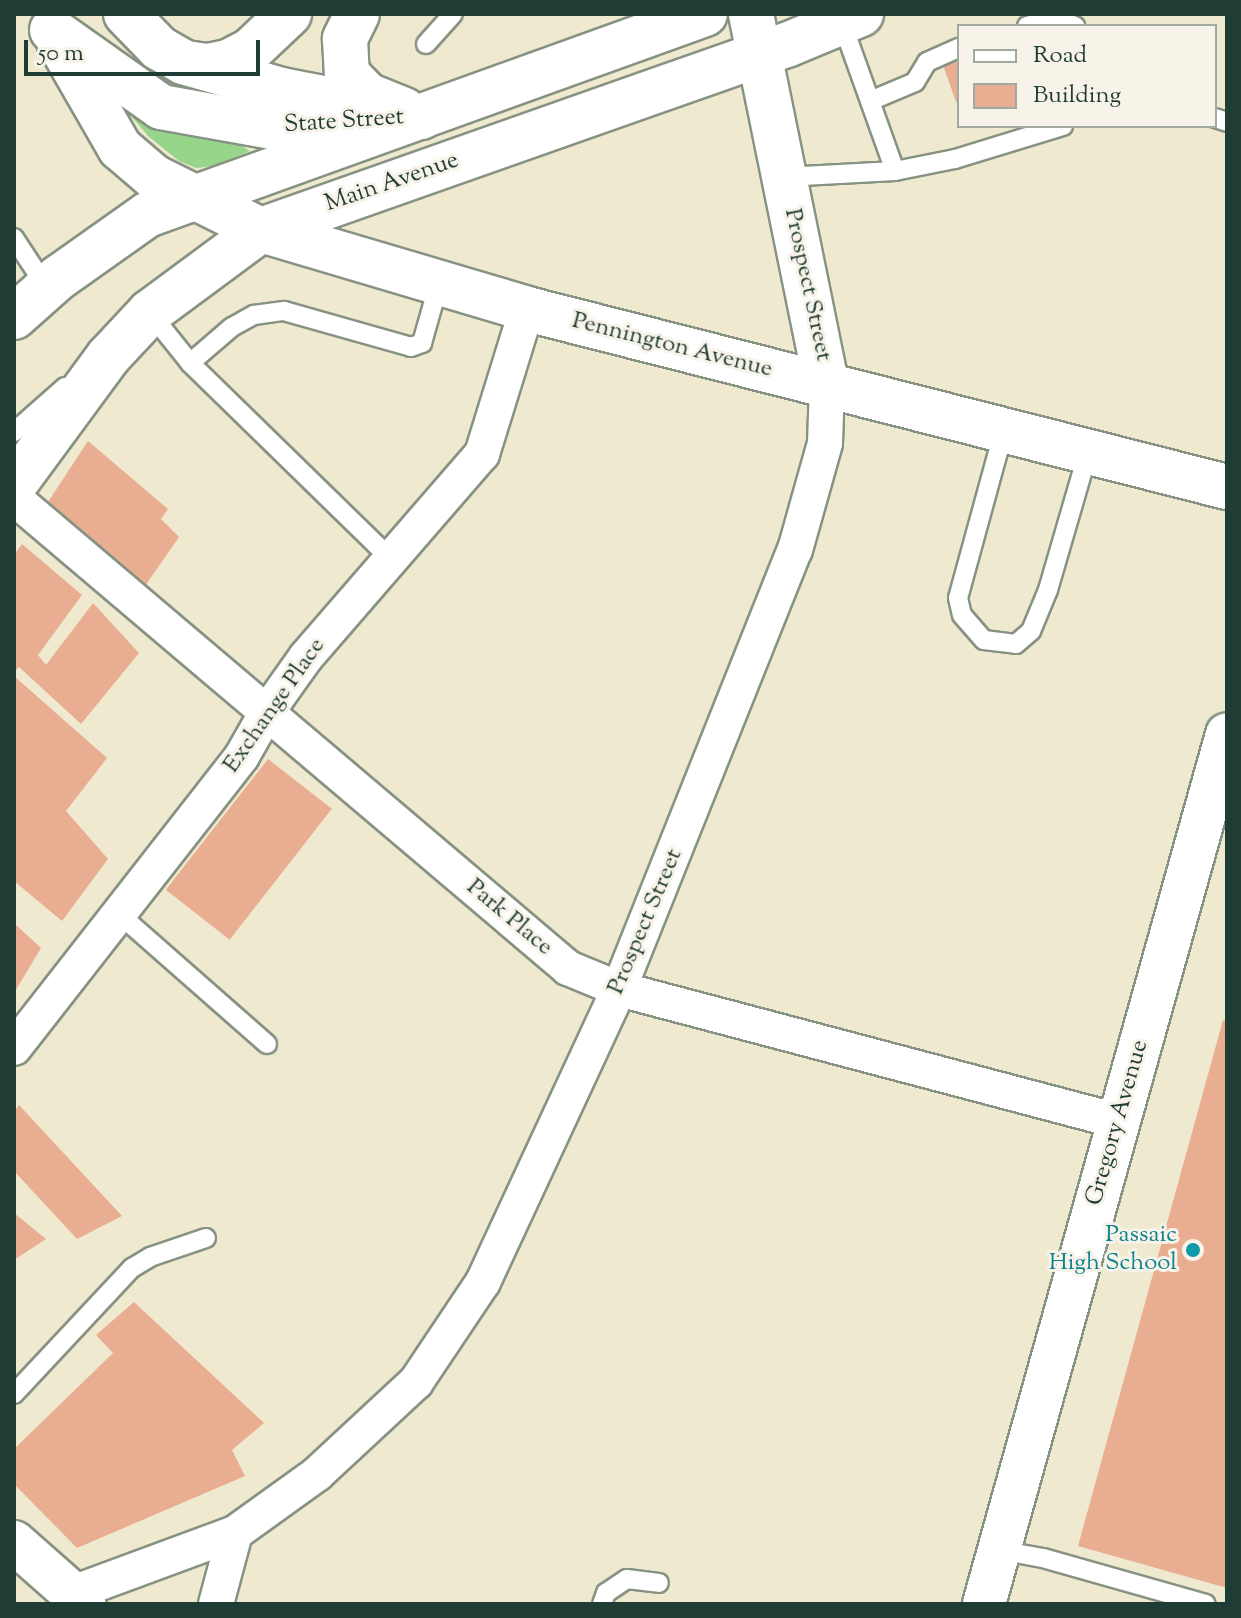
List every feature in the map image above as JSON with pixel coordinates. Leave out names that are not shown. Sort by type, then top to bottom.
[{"type":"main road","points":[[126,14],[159,48],[183,62],[282,90],[421,117]]},
{"type":"main road","points":[[357,14],[345,39],[347,74],[367,95],[421,117]]},
{"type":"main road","points":[[14,317],[48,287],[147,215],[705,14]]},
{"type":"main road","name":"Main Avenue","points":[[14,485],[108,357],[150,312],[261,230],[755,34],[851,17]]},
{"type":"main road","points":[[183,62],[207,66],[228,62],[250,51],[271,20]]},
{"type":"main road","name":"State Street","points":[[46,22],[161,107],[278,128],[421,117]]},
{"type":"main road","name":"State Street","points":[[46,22],[120,148],[154,177],[261,230]]},
{"type":"main road","name":"Prospect Street","points":[[755,34],[827,386]]},
{"type":"main road","name":"Pennington Avenue","points":[[261,230],[527,309],[1227,487]]},
{"type":"street","name":"Exchange Place","points":[[14,1048],[242,756],[267,712],[306,657],[482,454],[527,309]]},
{"type":"street","name":"Prospect Street","points":[[69,1601],[235,1533],[317,1474],[416,1382],[483,1282],[619,989],[795,550],[825,443],[827,386]]},
{"type":"street","name":"Park Place","points":[[14,498],[568,968],[619,989],[1118,1121]]},
{"type":"street","name":"Gregory Avenue","points":[[984,1604],[1227,734]]},
{"type":"street","points":[[216,1604],[235,1533]]},
{"type":"street","points":[[14,1542],[69,1601]]},
{"type":"lane","points":[[426,44],[453,14]]},
{"type":"lane","points":[[851,17],[870,101],[895,171]]},
{"type":"lane","points":[[1034,24],[1056,18],[1070,24]]},
{"type":"lane","points":[[870,101],[915,82],[927,62],[957,49]]},
{"type":"lane","points":[[784,177],[895,171],[955,159],[1056,128]]},
{"type":"lane","points":[[14,238],[48,287],[14,332]]},
{"type":"lane","points":[[190,363],[232,327],[254,315],[284,311],[411,347],[422,343],[439,283]]},
{"type":"lane","points":[[14,432],[150,312],[190,363],[391,559]]},
{"type":"lane","points":[[1004,430],[958,598],[962,615],[984,640],[1016,644],[1031,631],[1048,590],[1088,452]]},
{"type":"lane","points":[[119,914],[267,1044]]},
{"type":"lane","points":[[14,1394],[132,1268],[150,1257],[206,1238]]},
{"type":"lane","points":[[999,1550],[1043,1558],[1206,1604]]},
{"type":"lane","points":[[602,1604],[606,1593],[627,1579],[659,1583]]},
{"type":"green space","points":[[121,104],[235,142],[250,151],[214,166],[196,168],[179,161],[148,136]]},
{"type":"building","points":[[957,60],[957,102],[956,102],[943,65]]},
{"type":"building","points":[[88,441],[168,509],[161,519],[179,537],[145,586],[46,505]]},
{"type":"building","points":[[22,544],[82,595],[38,655],[46,665],[93,603],[139,653],[81,724],[19,667],[14,672],[14,555]]},
{"type":"building","points":[[14,676],[107,758],[66,811],[108,859],[62,921],[14,881]]},
{"type":"building","points":[[268,759],[332,809],[230,940],[166,890]]},
{"type":"building","points":[[14,923],[41,948],[14,993]]},
{"type":"building","name":"Passaic High School","points":[[1223,1020],[1227,1021],[1227,1588],[1078,1546]]},
{"type":"building","points":[[19,1105],[122,1216],[77,1239],[14,1171],[14,1112]]},
{"type":"building","points":[[14,1213],[46,1239],[14,1260]]},
{"type":"building","points":[[134,1302],[264,1423],[232,1450],[245,1476],[77,1548],[14,1484],[14,1449],[113,1353],[96,1335]]},
{"type":"place","name":"Passaic High School","points":[[1193,1250]]}]
